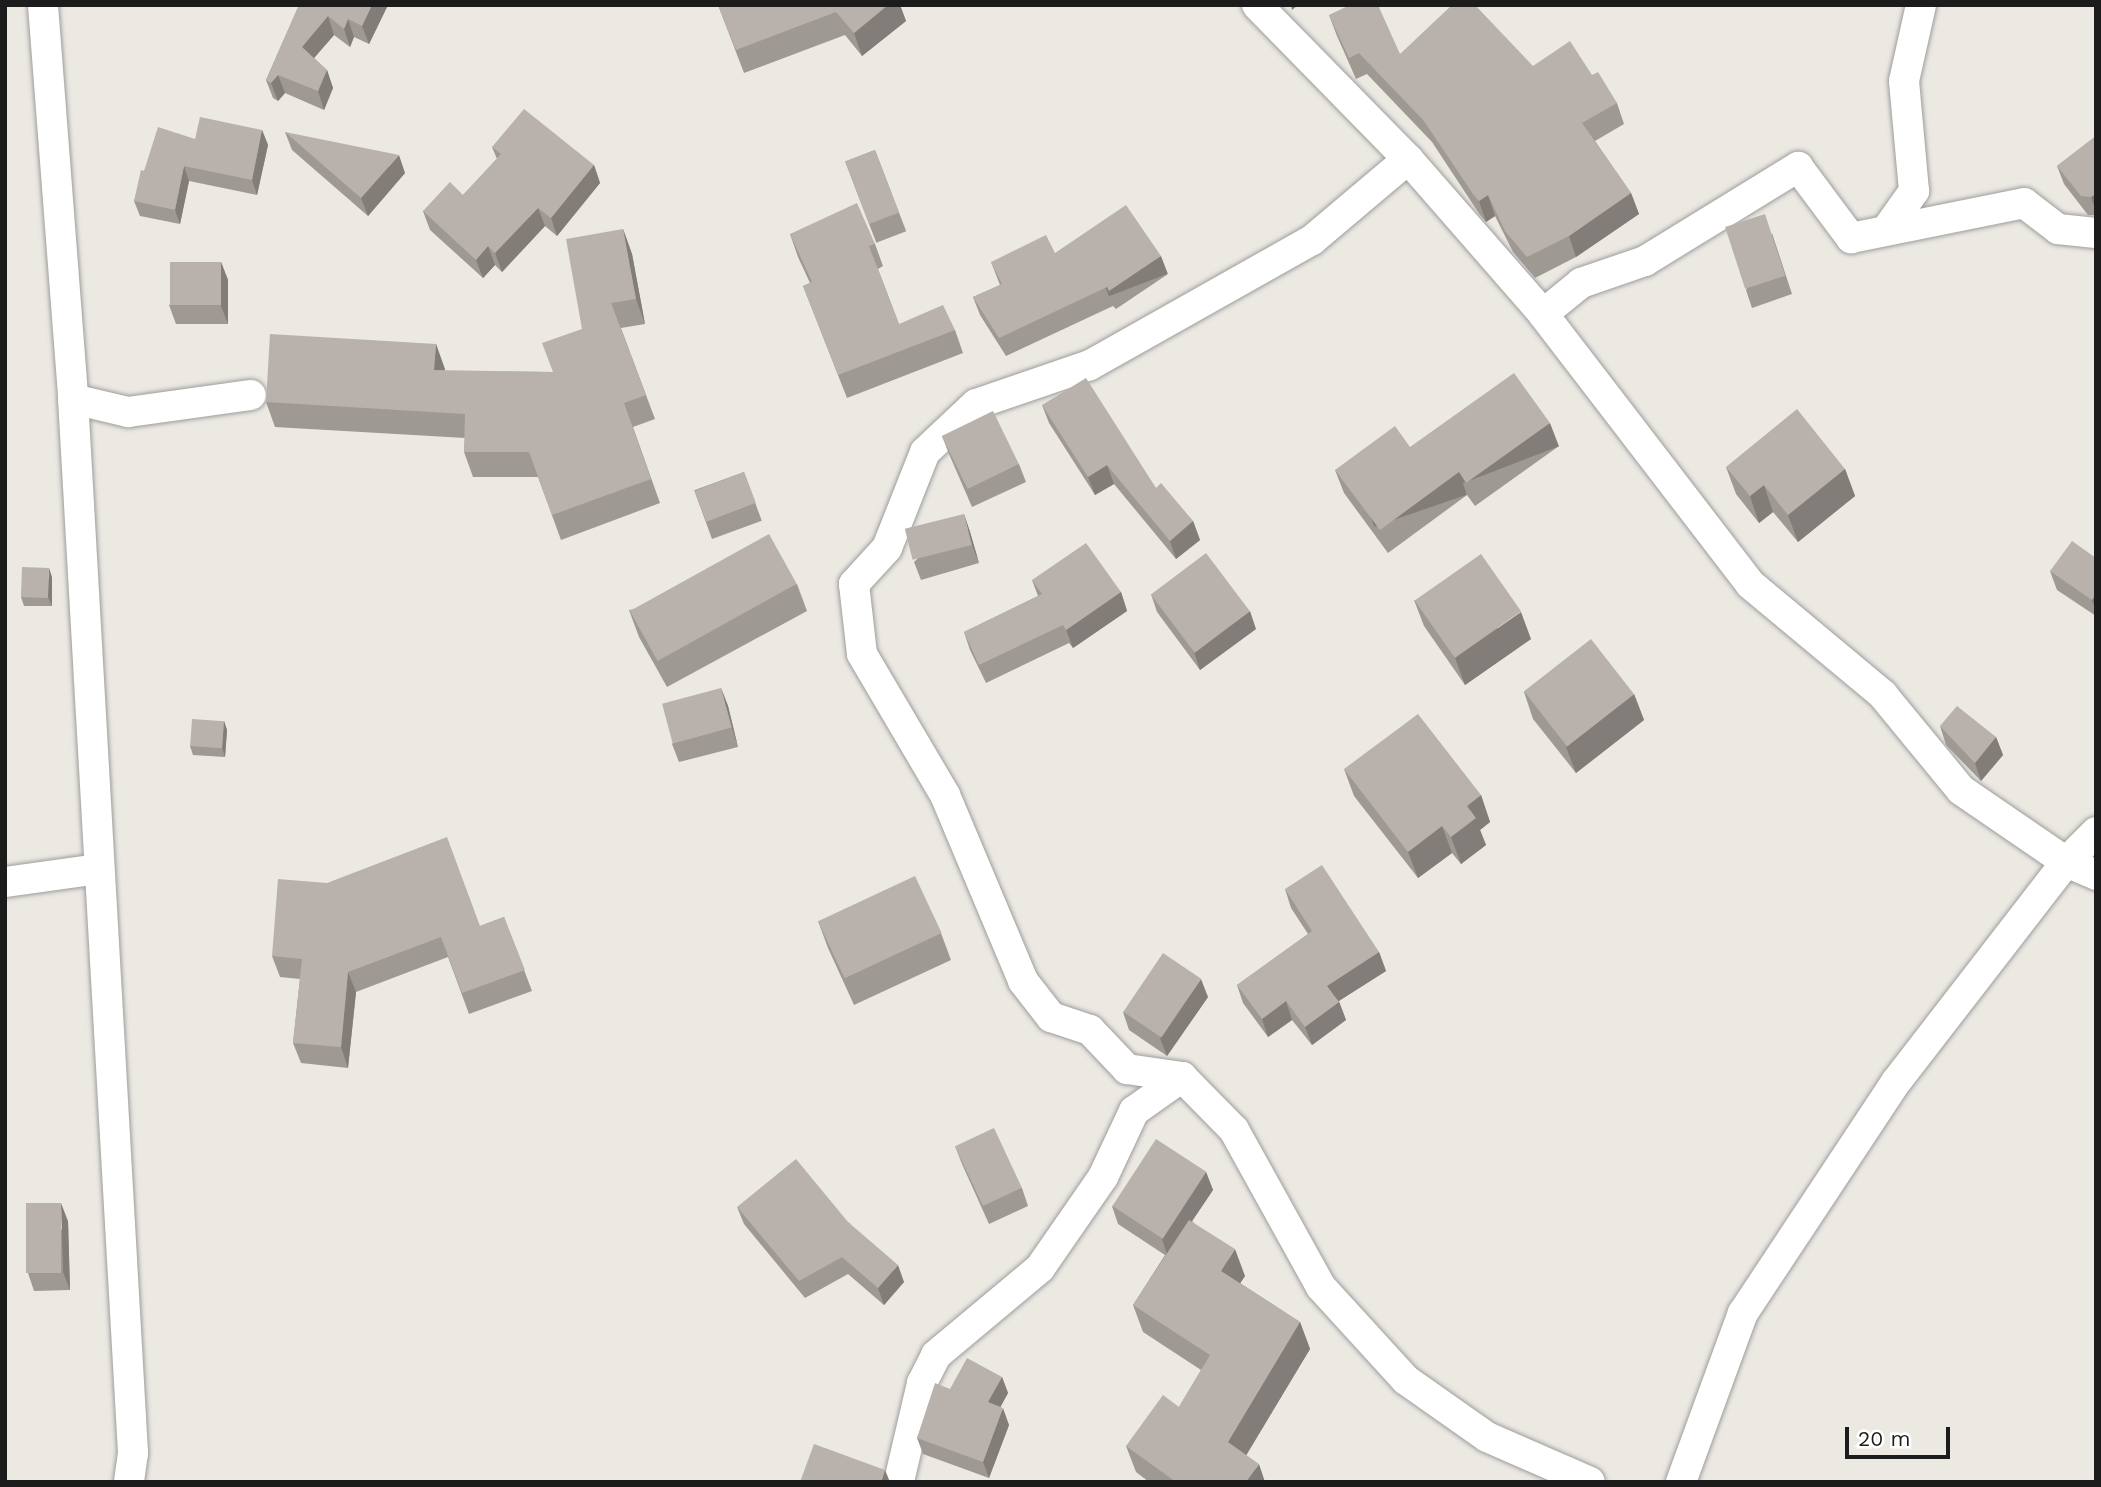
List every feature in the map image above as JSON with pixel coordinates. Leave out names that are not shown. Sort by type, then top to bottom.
[{"type":"street","points":[[43,5],[73,400],[133,1453],[129,1482]]},
{"type":"street","points":[[1257,5],[1408,159],[1543,314],[1749,584],[1883,695],[1961,790],[2066,862],[2096,876]]},
{"type":"street","points":[[1887,229],[1914,191],[1905,81],[1921,5]]},
{"type":"street","points":[[1408,159],[1312,240],[1090,365],[976,404],[925,452],[887,548],[854,584],[862,654],[945,795],[1023,981],[1051,1017],[1090,1030],[1127,1069],[1182,1077],[1234,1130],[1321,1287],[1406,1380],[1487,1437],[1590,1482]]},
{"type":"street","points":[[1543,314],[1581,283],[1645,261],[1798,167],[1851,238],[2024,203],[2058,229],[2096,233]]},
{"type":"street","points":[[73,400],[128,412],[251,395]]},
{"type":"street","points":[[1681,1482],[1743,1313],[1896,1082],[2066,862],[2096,832]]},
{"type":"street","points":[[5,882],[99,869]]},
{"type":"street","points":[[900,1476],[922,1383],[936,1355],[1040,1268],[1103,1177],[1134,1111],[1182,1077]]},
{"type":"building","points":[[299,5],[372,5],[362,26],[348,19],[344,29],[328,16],[302,47],[327,70],[318,91],[278,75],[271,83],[266,80]]},
{"type":"building","points":[[718,5],[888,5],[854,33],[836,12],[736,50]]},
{"type":"building","points":[[1350,5],[1378,5],[1400,54],[1452,5],[1475,5],[1533,66],[1570,41],[1592,75],[1598,72],[1617,103],[1582,123],[1631,193],[1569,236],[1527,257],[1505,231],[1488,195],[1479,201],[1424,121],[1359,53],[1349,58],[1329,15]]},
{"type":"building","points":[[524,109],[594,165],[551,218],[538,208],[495,253],[488,246],[476,260],[423,211],[450,182],[463,195],[501,154],[492,147]]},
{"type":"building","points":[[200,117],[262,130],[252,180],[184,166],[175,210],[134,201],[141,170],[144,171],[158,127],[195,139]]},
{"type":"building","points":[[285,132],[399,155],[361,198]]},
{"type":"building","points":[[2096,136],[2096,194],[2091,197],[2081,196],[2057,166]]},
{"type":"building","points":[[875,150],[899,213],[869,224],[845,161]]},
{"type":"building","points":[[857,203],[875,244],[869,246],[899,324],[943,305],[955,330],[838,375],[803,286],[812,282],[790,234]]},
{"type":"building","points":[[1126,205],[1161,256],[1109,291],[1107,287],[999,338],[973,297],[1002,284],[991,262],[1046,235],[1055,253]]},
{"type":"building","points":[[1765,214],[1785,276],[1745,289],[1725,227]]},
{"type":"building","points":[[623,229],[636,299],[611,303],[646,395],[624,403],[651,479],[552,515],[529,452],[464,452],[465,414],[266,402],[270,334],[436,344],[434,370],[553,372],[542,343],[582,329],[566,239]]},
{"type":"building","points":[[170,262],[221,262],[221,305],[170,305]]},
{"type":"building","points":[[1514,373],[1550,423],[1466,483],[1459,472],[1380,530],[1335,470],[1395,426],[1410,447]]},
{"type":"building","points":[[1086,378],[1156,488],[1161,483],[1193,521],[1170,541],[1107,465],[1088,477],[1042,405]]},
{"type":"building","points":[[1797,409],[1845,469],[1788,515],[1764,485],[1750,496],[1726,467]]},
{"type":"building","points":[[993,411],[1019,464],[968,489],[942,436]]},
{"type":"building","points":[[744,472],[756,503],[706,522],[695,491]]},
{"type":"building","points":[[964,514],[972,545],[913,560],[905,529]]},
{"type":"building","points":[[769,534],[797,584],[658,661],[630,611]]},
{"type":"building","points":[[2072,541],[2096,558],[2096,594],[2092,600],[2050,571]]},
{"type":"building","points":[[1086,543],[1121,592],[1066,630],[1063,625],[979,665],[964,632],[1042,594],[1032,580]]},
{"type":"building","points":[[1206,553],[1250,611],[1195,653],[1151,595]]},
{"type":"building","points":[[1481,554],[1521,611],[1455,658],[1415,600]]},
{"type":"building","points":[[22,567],[49,568],[48,598],[21,597]]},
{"type":"building","points":[[1591,639],[1634,694],[1567,746],[1524,691]]},
{"type":"building","points":[[721,688],[732,728],[673,743],[662,704]]},
{"type":"building","points":[[1957,706],[1996,737],[1975,763],[1940,726]]},
{"type":"building","points":[[1418,714],[1481,795],[1467,806],[1476,818],[1451,837],[1442,826],[1408,852],[1344,769]]},
{"type":"building","points":[[192,719],[224,721],[222,748],[190,746]]},
{"type":"building","points":[[447,837],[480,926],[504,917],[525,970],[462,993],[441,937],[348,972],[341,1047],[293,1043],[302,959],[272,956],[278,879],[327,883]]},
{"type":"building","points":[[1322,865],[1379,952],[1327,986],[1339,1002],[1305,1027],[1286,1001],[1262,1019],[1237,985],[1312,931],[1285,889]]},
{"type":"building","points":[[915,876],[942,933],[845,978],[818,921]]},
{"type":"building","points":[[1163,953],[1201,979],[1161,1038],[1123,1012]]},
{"type":"building","points":[[994,1128],[1022,1188],[983,1206],[955,1146]]},
{"type":"building","points":[[1156,1139],[1206,1172],[1163,1239],[1112,1206]]},
{"type":"building","points":[[796,1159],[848,1222],[898,1265],[878,1288],[842,1257],[799,1281],[737,1207]]},
{"type":"building","points":[[26,1203],[61,1203],[61,1273],[26,1273]]},
{"type":"building","points":[[1189,1220],[1235,1249],[1221,1271],[1300,1322],[1228,1442],[1259,1464],[1246,1482],[1176,1482],[1126,1446],[1163,1395],[1179,1407],[1210,1355],[1133,1305]]},
{"type":"building","points":[[967,1358],[1002,1377],[988,1402],[1003,1408],[983,1462],[917,1438],[935,1383],[950,1389]]},
{"type":"building","points":[[814,1444],[885,1470],[881,1482],[800,1482]]}]
